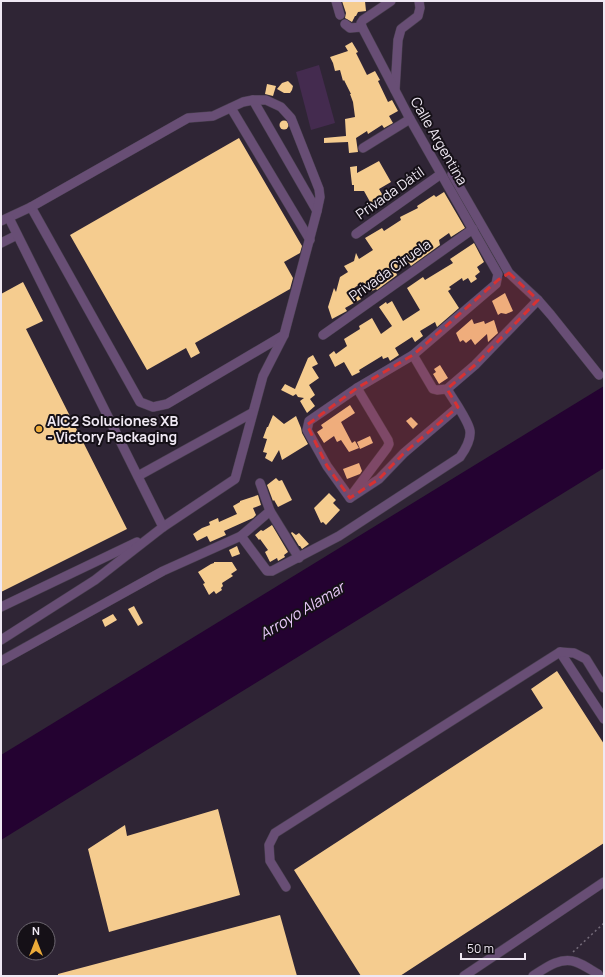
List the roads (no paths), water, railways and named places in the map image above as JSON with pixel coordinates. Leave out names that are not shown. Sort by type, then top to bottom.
[{"type":"street","points":[[336,1],[340,15]]},
{"type":"street","points":[[345,24],[350,28],[362,23],[378,5],[391,1]]},
{"type":"street","points":[[395,90],[400,29],[418,16],[420,8],[419,1]]},
{"type":"street","name":"Calle Argentina","points":[[362,23],[410,119],[473,229],[498,277]]},
{"type":"street","points":[[252,100],[317,211]]},
{"type":"street","points":[[1,640],[95,580],[163,527],[235,479],[263,376],[284,335],[320,197],[319,189],[291,118],[281,107],[266,100],[252,100],[243,102],[213,116],[188,118],[31,207],[5,219],[17,235],[163,527]]},
{"type":"street","points":[[231,108],[310,240]]},
{"type":"street","points":[[362,148],[410,119]]},
{"type":"street","name":"Privada Dátil","points":[[356,234],[441,174]]},
{"type":"street","points":[[452,174],[510,273],[552,315],[599,375]]},
{"type":"street","points":[[31,207],[140,402],[152,407],[167,404],[284,335]]},
{"type":"street","name":"Privada Ciruela","points":[[323,335],[473,229]]},
{"type":"street","points":[[1,243],[17,235]]},
{"type":"street","points":[[350,498],[327,466],[307,430],[309,421],[357,388],[413,355],[496,284],[498,277],[510,273]]},
{"type":"street","points":[[413,355],[434,389],[447,389],[475,365],[538,300]]},
{"type":"street","points":[[350,498],[389,444],[357,388]]},
{"type":"street","points":[[241,536],[267,571],[272,571],[339,536],[460,457],[467,446],[470,431],[447,389]]},
{"type":"street","points":[[350,498],[379,479],[404,453],[458,407]]},
{"type":"street","points":[[138,476],[252,413]]},
{"type":"street","points":[[260,483],[270,511],[299,558]]},
{"type":"street","points":[[1,661],[163,571],[241,536],[270,511]]},
{"type":"street","points":[[1,607],[153,535]]},
{"type":"street","points":[[286,887],[270,861],[269,845],[275,833],[560,652],[574,653],[586,660],[604,688]]},
{"type":"street","points":[[560,652],[604,719]]},
{"type":"street","points":[[464,976],[604,882]]},
{"type":"street","points":[[533,976],[553,963],[564,961],[575,961],[600,973]]},
{"type":"water","name":"Arroyo Alamar","points":[[604,386],[604,468],[1,840],[1,755]]},
{"type":"place","name":"AIC2 Soluciones XB - Victory Packaging","points":[[39,429]]}]
